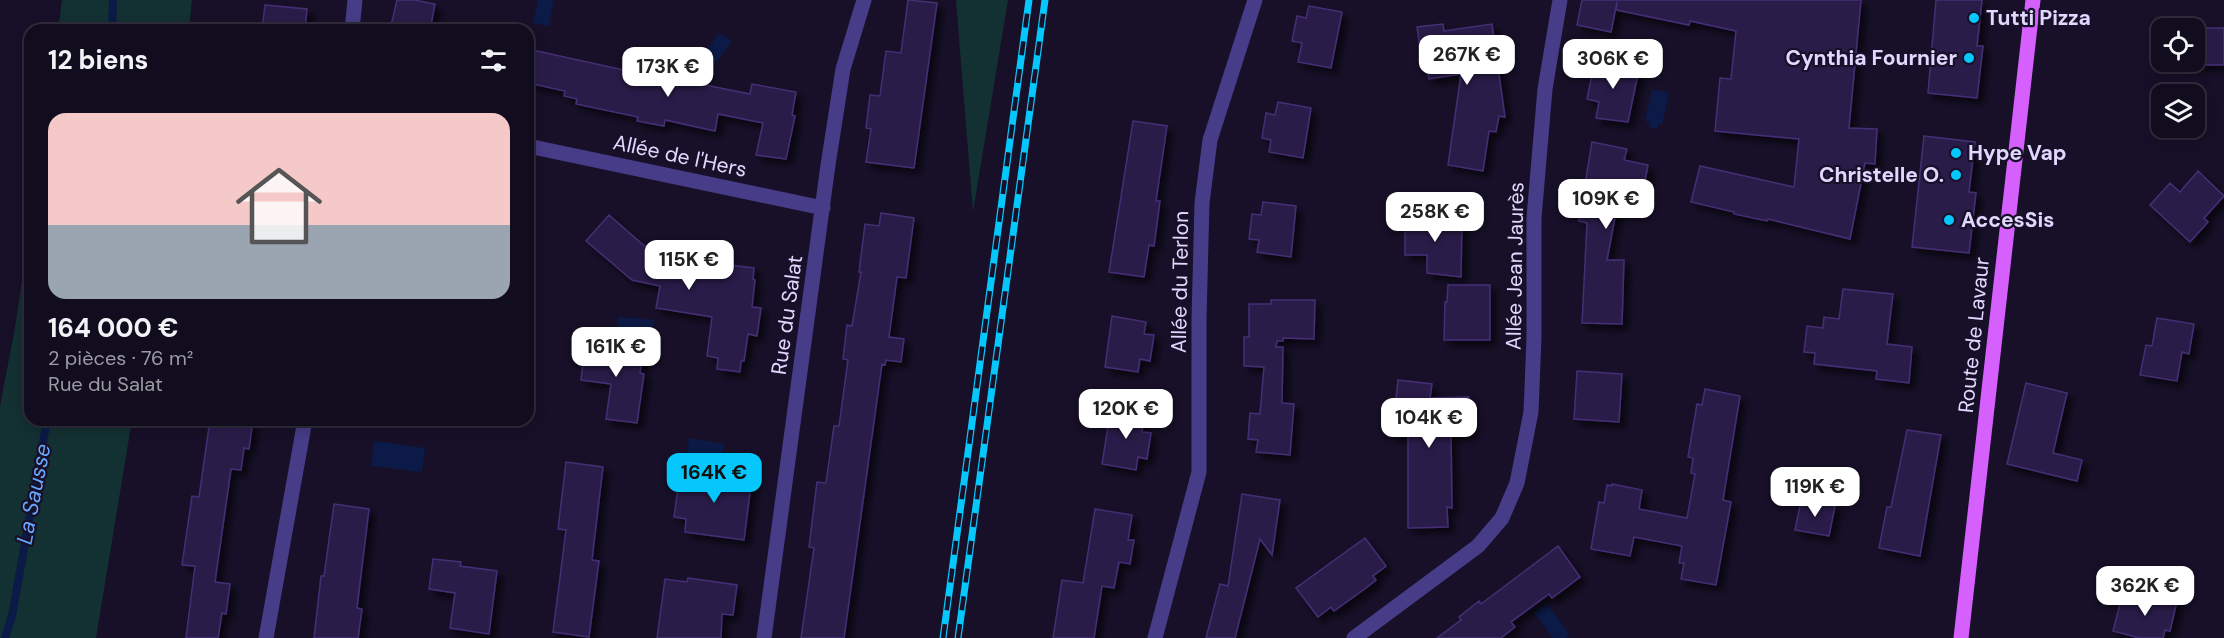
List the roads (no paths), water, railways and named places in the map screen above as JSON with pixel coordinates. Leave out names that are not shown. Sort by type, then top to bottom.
[{"type":"main road","name":"Route de Lavaur","points":[[1961,638],[2032,0]]},
{"type":"street","points":[[353,24],[356,0]]},
{"type":"street","name":"Rue du Salat","points":[[764,638],[843,69],[864,0]]},
{"type":"street","name":"Allée du Terlon","points":[[1155,638],[1199,472],[1202,203],[1210,140],[1255,0]]},
{"type":"street","name":"Allée Jean Jaurès","points":[[1354,638],[1478,546],[1502,518],[1517,483],[1531,411],[1534,338],[1534,218],[1545,89],[1560,0]]},
{"type":"street","name":"Allée de l'Hers","points":[[534,147],[823,208]]},
{"type":"street","points":[[267,638],[303,426]]},
{"type":"water","points":[[538,0],[554,0],[549,26],[533,23]]},
{"type":"water","points":[[719,33],[732,41],[709,73],[697,65]]},
{"type":"water","points":[[1652,89],[1669,93],[1662,125],[1659,124],[1657,129],[1649,128],[1650,122],[1645,121]]},
{"type":"water","points":[[618,317],[654,320],[651,339],[616,336]]},
{"type":"water","points":[[689,438],[724,444],[721,460],[687,455]]},
{"type":"water","points":[[374,441],[425,448],[422,472],[371,466]]},
{"type":"water","points":[[1547,604],[1570,635],[1566,638],[1553,638],[1534,612]]},
{"type":"waterway","name":"La Sausse","points":[[112,24],[113,0]]},
{"type":"waterway","name":"La Sausse","points":[[5,638],[12,616],[46,426]]},
{"type":"railway","points":[[943,638],[1029,0]]},
{"type":"railway","points":[[958,638],[1045,0]]},
{"type":"place","name":"Tutti Pizza","points":[[1974,18]]},
{"type":"place","name":"Cynthia Fournier","points":[[1969,58]]},
{"type":"place","name":"Hype Vap","points":[[1956,153]]},
{"type":"place","name":"Christelle O.","points":[[1956,175]]},
{"type":"place","name":"AccesSis","points":[[1949,220]]}]
